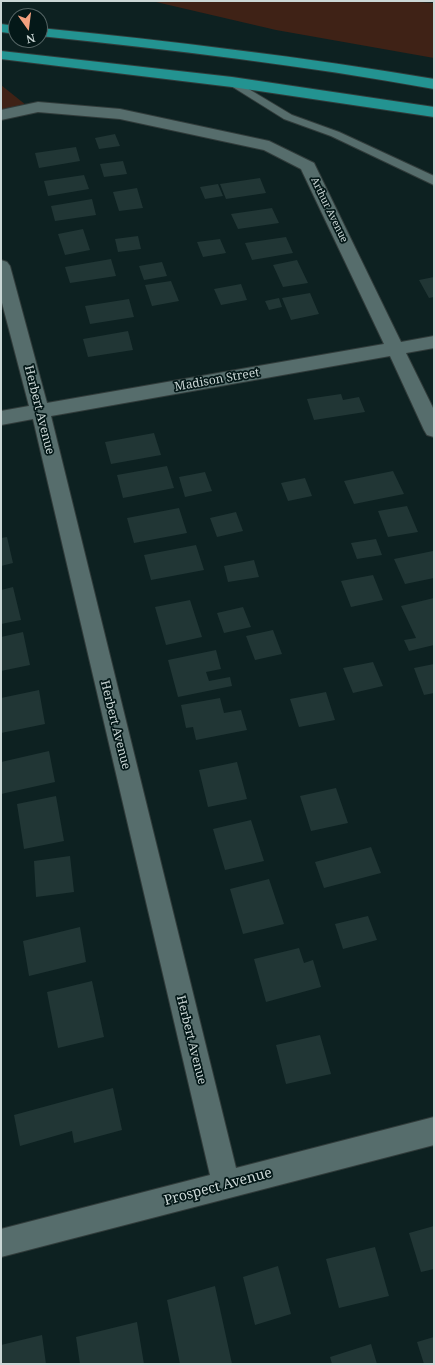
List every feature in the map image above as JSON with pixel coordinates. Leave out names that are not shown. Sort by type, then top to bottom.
[{"type":"highway","points":[[48,33],[142,42],[275,58],[434,84]]},
{"type":"highway","points":[[1,55],[232,82],[434,112]]},
{"type":"street","name":"Arthur Avenue","points":[[1,115],[38,108],[120,114],[269,146],[308,166],[434,430]]},
{"type":"street","name":"Herbert Avenue","points":[[1,266],[40,411],[226,1185]]},
{"type":"street","name":"Madison Street","points":[[1,418],[434,342]]},
{"type":"street","name":"Prospect Avenue","points":[[1,1244],[434,1131]]},
{"type":"lane","points":[[232,82],[288,117],[335,134],[374,151],[434,181]]},
{"type":"shaded area","points":[[147,1],[403,1],[434,3],[434,58],[276,30]]},
{"type":"shaded area","points":[[1,85],[26,105],[1,110]]},
{"type":"building","points":[[115,134],[120,146],[99,149],[95,138]]},
{"type":"building","points":[[76,147],[80,161],[39,168],[35,153]]},
{"type":"building","points":[[123,161],[127,174],[104,177],[100,164]]},
{"type":"building","points":[[84,175],[89,189],[48,196],[44,181]]},
{"type":"building","points":[[260,178],[266,193],[226,199],[220,184]]},
{"type":"building","points":[[218,184],[223,196],[205,199],[200,187]]},
{"type":"building","points":[[137,188],[143,208],[119,211],[113,192]]},
{"type":"building","points":[[92,199],[96,215],[55,221],[51,206]]},
{"type":"building","points":[[272,208],[279,223],[238,229],[231,214]]},
{"type":"building","points":[[83,229],[90,250],[65,255],[58,234]]},
{"type":"building","points":[[138,236],[141,249],[118,252],[115,239]]},
{"type":"building","points":[[286,237],[293,253],[252,260],[245,243]]},
{"type":"building","points":[[220,239],[226,253],[203,257],[197,242]]},
{"type":"building","points":[[111,259],[116,276],[70,283],[65,267]]},
{"type":"building","points":[[297,260],[308,283],[283,287],[273,265]]},
{"type":"building","points":[[162,262],[167,276],[144,280],[139,266]]},
{"type":"building","points":[[434,277],[434,297],[429,298],[419,280]]},
{"type":"building","points":[[171,281],[179,301],[152,306],[145,285]]},
{"type":"building","points":[[241,284],[247,300],[221,305],[214,289]]},
{"type":"building","points":[[310,293],[319,314],[291,320],[282,298]]},
{"type":"building","points":[[279,298],[282,307],[269,310],[265,301]]},
{"type":"building","points":[[129,299],[134,317],[90,324],[85,306]]},
{"type":"building","points":[[128,331],[133,350],[88,357],[83,339]]},
{"type":"building","points":[[341,394],[343,400],[359,397],[365,412],[314,420],[307,399]]},
{"type":"building","points":[[154,433],[161,455],[111,464],[105,442]]},
{"type":"building","points":[[167,466],[174,488],[123,498],[117,475]]},
{"type":"building","points":[[393,471],[404,494],[354,504],[344,481]]},
{"type":"building","points":[[205,472],[212,491],[185,497],[179,477]]},
{"type":"building","points":[[305,478],[312,496],[288,501],[281,483]]},
{"type":"building","points":[[407,506],[418,532],[388,537],[378,511]]},
{"type":"building","points":[[179,508],[187,533],[134,543],[127,518]]},
{"type":"building","points":[[236,512],[243,531],[217,537],[210,518]]},
{"type":"building","points":[[7,537],[13,563],[1,566],[1,538]]},
{"type":"building","points":[[376,539],[382,555],[357,559],[351,543]]},
{"type":"building","points":[[196,545],[204,570],[151,580],[144,555]]},
{"type":"building","points":[[433,551],[434,578],[405,584],[394,559]]},
{"type":"building","points":[[254,560],[259,577],[228,582],[224,566]]},
{"type":"building","points":[[373,575],[383,600],[351,607],[341,581]]},
{"type":"building","points":[[13,587],[21,620],[1,624],[1,590]]},
{"type":"building","points":[[434,598],[434,645],[409,651],[404,640],[416,638],[401,606]]},
{"type":"building","points":[[190,600],[202,637],[166,645],[155,607]]},
{"type":"building","points":[[243,607],[251,627],[224,633],[217,613]]},
{"type":"building","points":[[273,630],[282,654],[255,660],[246,636]]},
{"type":"building","points":[[23,632],[30,665],[1,671],[1,637]]},
{"type":"building","points":[[216,650],[221,669],[206,672],[209,681],[230,677],[232,686],[178,697],[168,660]]},
{"type":"building","points":[[373,662],[383,686],[353,693],[343,668]]},
{"type":"building","points":[[434,664],[434,693],[424,695],[414,668]]},
{"type":"building","points":[[39,690],[45,724],[1,733],[1,698]]},
{"type":"building","points":[[326,692],[335,720],[299,727],[290,699]]},
{"type":"building","points":[[220,698],[224,713],[241,710],[247,730],[196,740],[193,727],[186,728],[181,705]]},
{"type":"building","points":[[49,751],[55,782],[1,794],[1,762]]},
{"type":"building","points":[[237,762],[247,799],[208,807],[199,770]]},
{"type":"building","points":[[336,788],[348,823],[311,831],[300,796]]},
{"type":"building","points":[[56,796],[64,841],[24,849],[17,804]]},
{"type":"building","points":[[251,820],[264,861],[225,870],[213,829]]},
{"type":"building","points":[[371,847],[381,873],[324,888],[315,862]]},
{"type":"building","points":[[70,856],[74,892],[36,897],[34,861]]},
{"type":"building","points":[[269,879],[284,924],[243,934],[230,889]]},
{"type":"building","points":[[368,916],[377,940],[343,949],[335,924]]},
{"type":"building","points":[[80,927],[86,962],[29,976],[23,941]]},
{"type":"building","points":[[299,948],[304,963],[313,960],[321,987],[266,1002],[254,959]]},
{"type":"building","points":[[92,981],[104,1037],[58,1048],[47,992]]},
{"type":"building","points":[[320,1035],[331,1074],[286,1084],[276,1045]]},
{"type":"building","points":[[113,1088],[122,1130],[74,1143],[72,1131],[20,1146],[14,1115]]},
{"type":"building","points":[[434,1226],[434,1269],[421,1272],[409,1233]]},
{"type":"building","points":[[375,1247],[389,1296],[339,1308],[326,1259]]},
{"type":"building","points":[[278,1266],[291,1314],[255,1325],[243,1277]]},
{"type":"building","points":[[215,1286],[232,1364],[180,1364],[167,1300]]},
{"type":"building","points":[[137,1322],[144,1364],[80,1364],[76,1337]]},
{"type":"building","points":[[42,1335],[46,1364],[1,1364],[1,1345]]},
{"type":"building","points":[[434,1337],[434,1364],[424,1364],[417,1342]]},
{"type":"building","points":[[371,1344],[377,1364],[332,1364],[330,1357]]}]
